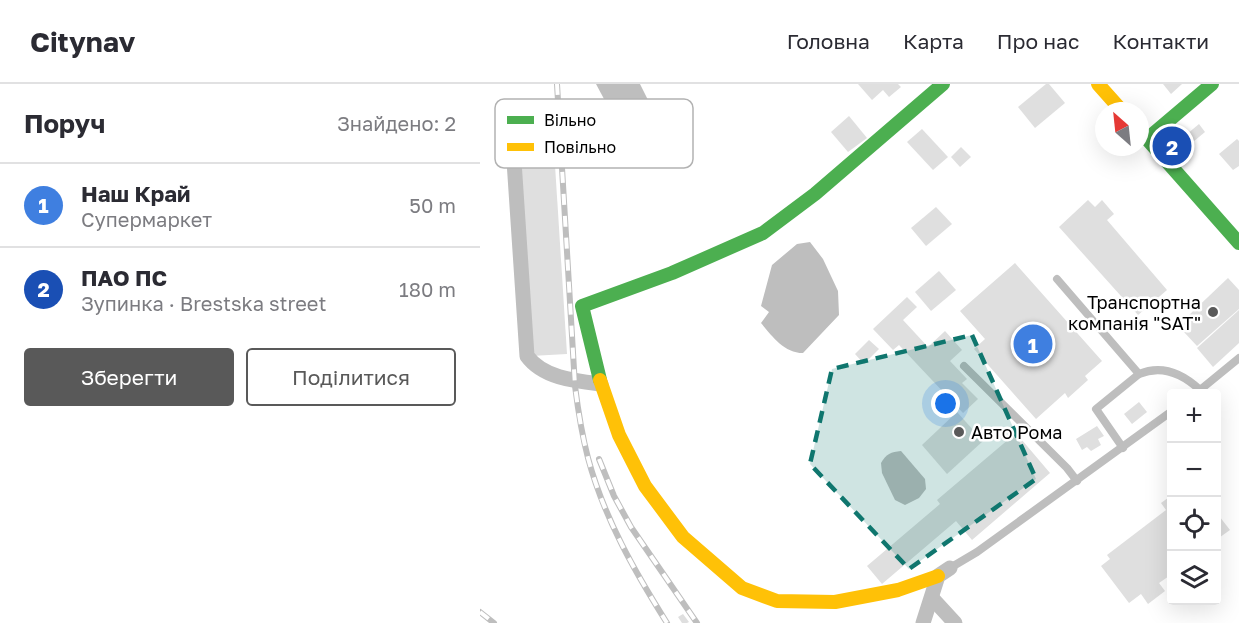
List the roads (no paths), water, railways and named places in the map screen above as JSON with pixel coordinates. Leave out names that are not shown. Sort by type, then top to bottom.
[{"type":"main road","points":[[943,84],[815,194],[763,233],[672,273],[582,306],[601,384],[619,435],[645,486],[684,537],[742,588],[777,602],[835,602],[898,590],[944,572]]},
{"type":"main road","points":[[1098,84],[1114,102]]},
{"type":"main road","points":[[1149,131],[1212,84]]},
{"type":"main road","points":[[1149,142],[1239,243]]},
{"type":"street","points":[[514,168],[527,356],[534,366],[551,373],[568,379],[601,384]]},
{"type":"street","points":[[923,623],[944,572]]},
{"type":"street","points":[[932,598],[955,623]]},
{"type":"lane","points":[[1057,279],[1139,374]]},
{"type":"lane","points":[[1201,389],[1239,358]]},
{"type":"lane","points":[[964,366],[1067,468],[1077,481]]},
{"type":"lane","points":[[1123,448],[1096,409],[1139,374],[1162,370],[1177,372],[1188,379],[1195,389]]},
{"type":"lane","points":[[944,572],[977,552],[1167,415]]},
{"type":"railway","points":[[557,84],[558,99]]},
{"type":"railway","points":[[562,168],[575,386],[588,458],[612,523],[632,564],[667,623]]},
{"type":"railway","points":[[599,459],[614,496],[631,527],[697,623]]},
{"type":"railway","points":[[480,612],[494,623]]},
{"type":"place","name":"ПАО ПС","points":[[1172,146]]},
{"type":"place","name":"Транспортна компанія \"SAT\"","points":[[1213,312]]},
{"type":"place","name":"Наш Край","points":[[1033,344]]},
{"type":"place","name":"Авто Рома","points":[[959,432]]}]
